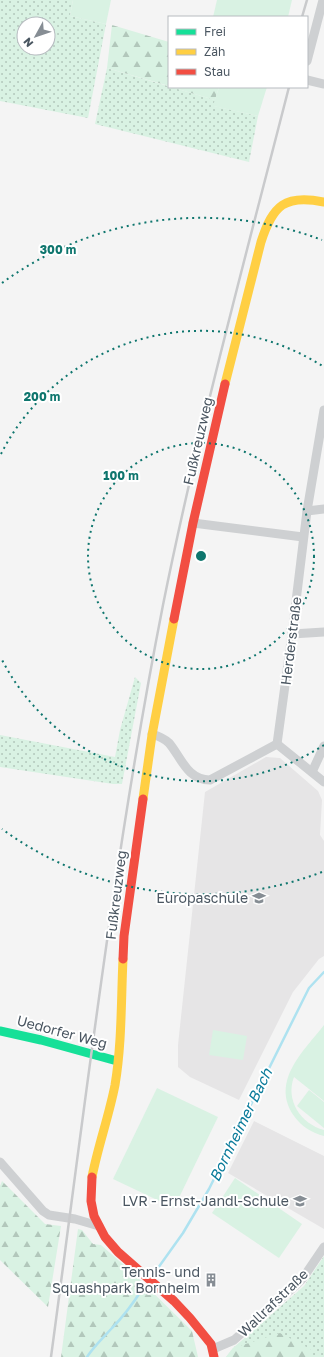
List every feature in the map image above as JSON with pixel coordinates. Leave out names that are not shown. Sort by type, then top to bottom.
[{"type":"street","points":[[308,57],[323,0]]},
{"type":"street","points":[[308,80],[324,84]]},
{"type":"street","name":"Fußkreuzweg","points":[[214,1353],[208,1340],[180,1307],[118,1252],[105,1237],[94,1216],[91,1201],[92,1176],[110,1110],[120,1042],[124,936],[152,734],[193,523],[232,353],[266,225],[274,212],[293,200],[307,198],[324,202]]},
{"type":"street","name":"Herderstraße","points":[[277,744],[303,537],[324,410]]},
{"type":"street","points":[[307,511],[324,509]]},
{"type":"street","points":[[193,523],[303,537]]},
{"type":"street","points":[[292,634],[324,632]]},
{"type":"street","points":[[152,734],[162,737],[187,769],[196,777],[205,780],[210,780],[277,744],[324,782]]},
{"type":"street","points":[[312,772],[324,746]]},
{"type":"street","name":"Uedorfer Weg","points":[[0,1031],[41,1040],[117,1061]]},
{"type":"street","points":[[0,1162],[43,1211],[49,1215],[75,1219],[99,1226]]},
{"type":"street","name":"Wallrafstraße","points":[[214,1353],[234,1340],[296,1286],[324,1247]]},
{"type":"shaded area","name":"Europaschule","points":[[266,757],[280,758],[318,791],[322,800],[320,835],[324,841],[324,956],[319,959],[293,992],[239,1100],[190,1077],[178,1067],[178,1045],[205,792]]},
{"type":"shaded area","name":"LVR - Ernst-Jandl-Schule","points":[[254,1121],[324,1156],[324,1229],[228,1173]]},
{"type":"green space","points":[[0,0],[73,0],[70,16],[106,24],[88,118],[0,101]]},
{"type":"green space","points":[[73,0],[111,0],[106,24],[70,16]]},
{"type":"green space","points":[[217,0],[292,0],[288,16],[213,16]]},
{"type":"green space","points":[[112,25],[168,42],[168,86],[107,68]]},
{"type":"green space","points":[[107,68],[168,86],[168,88],[174,88],[215,100],[214,106],[258,116],[249,162],[95,124]]},
{"type":"green space","points":[[174,88],[219,88],[215,100]]},
{"type":"green space","points":[[219,88],[267,88],[258,116],[213,106]]},
{"type":"green space","points":[[135,677],[141,683],[122,784],[113,784],[0,767],[0,735],[115,757],[120,730]]},
{"type":"green space","points":[[324,1025],[324,1101],[294,1077],[292,1094],[293,1102],[302,1117],[316,1127],[324,1130],[324,1136],[307,1129],[297,1120],[288,1103],[286,1091],[292,1067]]},
{"type":"green space","points":[[213,1030],[247,1036],[243,1060],[209,1055]]},
{"type":"green space","points":[[157,1088],[218,1117],[174,1208],[113,1179]]},
{"type":"green space","points":[[309,1090],[324,1102],[324,1128],[297,1106]]},
{"type":"green space","points":[[235,1178],[302,1224],[279,1258],[212,1213]]},
{"type":"green space","points":[[2,1181],[45,1224],[61,1226],[48,1307],[0,1260],[0,1186]]},
{"type":"green space","points":[[78,1229],[82,1230],[93,1244],[101,1245],[134,1274],[192,1331],[198,1357],[61,1357]]},
{"type":"green space","points":[[324,1256],[324,1357],[226,1357],[233,1348],[304,1286]]},
{"type":"green space","points":[[280,1333],[312,1350],[308,1357],[226,1357],[233,1348]]},
{"type":"waterway","name":"Bornheimer Bach","points":[[153,1275],[183,1233],[209,1189],[309,988],[324,972]]},
{"type":"waterway","name":"Bornheimer Bach","points":[[87,1357],[125,1314],[143,1288]]},
{"type":"railway","points":[[302,16],[307,0]]},
{"type":"railway","points":[[51,1357],[101,980],[130,792],[163,605],[191,475],[289,88]]},
{"type":"traffic: fast","points":[[0,1031],[41,1040],[117,1061]]},
{"type":"traffic: slow","points":[[225,384],[261,242],[270,219],[282,205],[290,201],[311,200],[324,202]]},
{"type":"traffic: slow","points":[[143,799],[152,735],[174,619]]},
{"type":"traffic: slow","points":[[92,1177],[115,1085],[120,1038],[123,959]]},
{"type":"traffic: jam","points":[[174,619],[193,523],[225,384]]},
{"type":"traffic: jam","points":[[123,959],[124,936],[143,799]]},
{"type":"traffic: jam","points":[[92,1177],[91,1201],[94,1216],[105,1237],[118,1252],[174,1301],[190,1318],[211,1344],[214,1357]]},
{"type":"place","name":"Europaschule","points":[[259,898]]},
{"type":"place","name":"LVR - Ernst-Jandl-Schule","points":[[300,1201]]},
{"type":"place","name":"Tennis- und Squashpark Bornheim","points":[[211,1280]]}]
